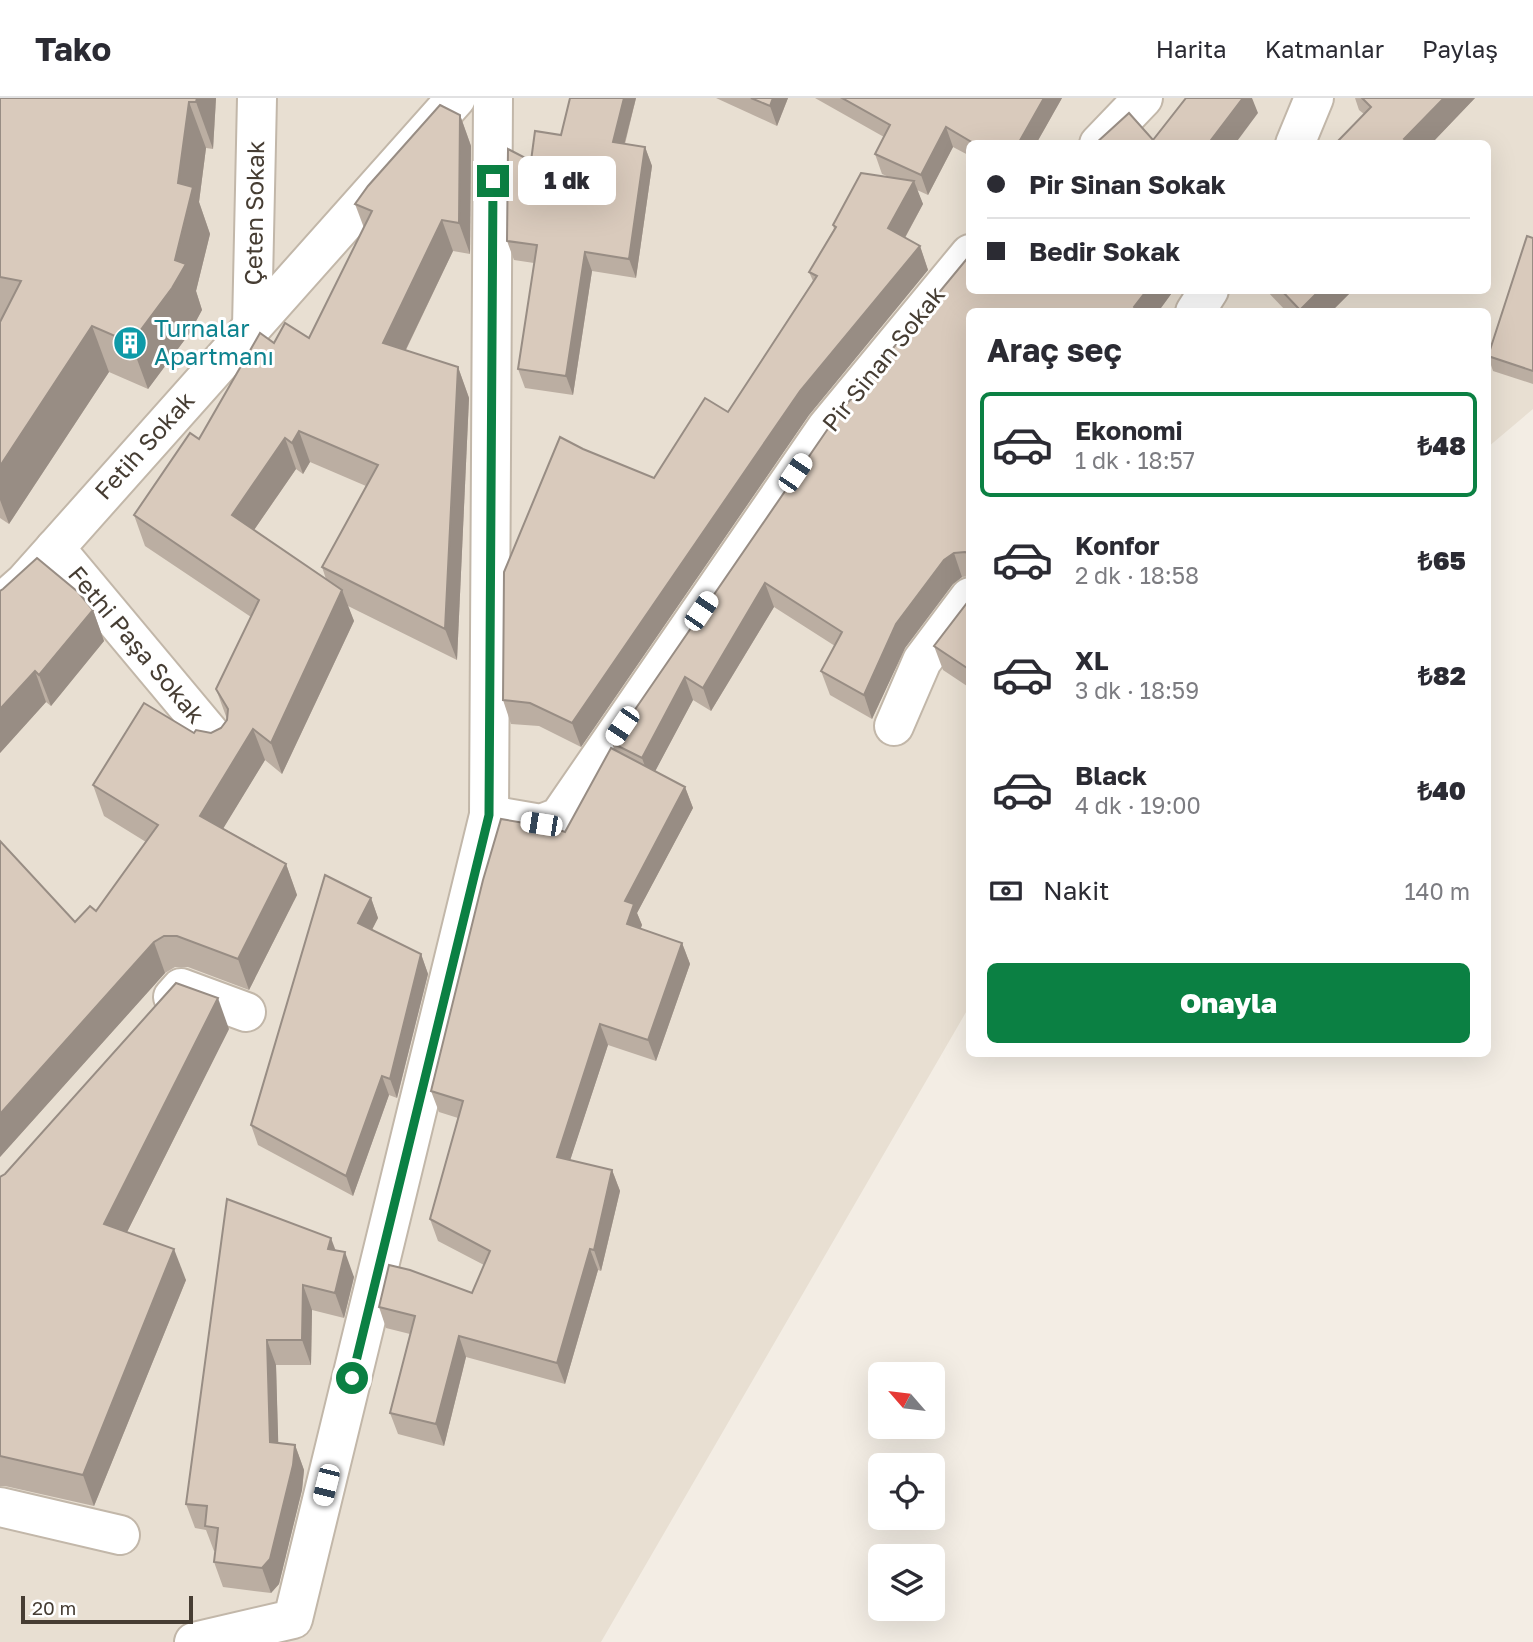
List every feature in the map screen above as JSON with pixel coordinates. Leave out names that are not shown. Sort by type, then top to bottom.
[{"type":"street","name":"Çeten Sokak","points":[[252,327],[257,98]]},
{"type":"street","name":"Fetih Sokak","points":[[0,604],[25,582],[456,98]]},
{"type":"street","points":[[194,1642],[293,1619],[489,815],[493,98]]},
{"type":"street","points":[[1103,140],[1143,98]]},
{"type":"street","points":[[1297,140],[1314,98]]},
{"type":"street","name":"Pir Sinan Sokak","points":[[489,815],[541,824],[559,817],[827,427],[966,259]]},
{"type":"street","name":"Fethi Paşa Sokak","points":[[55,548],[218,743]]},
{"type":"street","points":[[894,726],[922,662],[966,602]]},
{"type":"street","points":[[154,1018],[181,988],[246,1012]]},
{"type":"street","points":[[0,1507],[120,1535]]},
{"type":"shaded area","points":[[0,98],[1533,98],[1533,409],[1491,444],[1491,308],[966,308],[966,1012],[601,1642],[0,1642]]},
{"type":"building","points":[[0,98],[197,98],[196,102],[189,102],[178,183],[193,187],[175,260],[186,264],[172,288],[131,343],[92,326],[0,466],[0,322],[21,281],[0,277]]},
{"type":"building","points":[[570,98],[624,98],[613,142],[645,147],[629,259],[585,252],[566,376],[518,369],[537,245],[507,241],[508,149],[531,161],[535,131],[561,135]]},
{"type":"building","points":[[751,98],[773,98],[770,106]]},
{"type":"building","points":[[842,98],[1044,98],[1020,140],[968,140],[946,127],[921,175],[875,154],[890,125]]},
{"type":"building","points":[[1186,98],[1243,98],[1211,140],[1153,140]]},
{"type":"building","points":[[1362,98],[1444,98],[1405,140],[1339,140],[1371,107]]},
{"type":"building","points":[[440,105],[460,115],[459,223],[442,220],[383,343],[458,367],[445,629],[322,567],[378,465],[299,431],[292,443],[285,438],[232,515],[342,590],[271,743],[253,729],[200,816],[286,864],[238,959],[177,936],[164,936],[154,942],[0,1114],[0,841],[75,922],[90,906],[96,911],[158,825],[93,785],[144,703],[194,733],[196,730],[211,733],[221,728],[227,720],[228,709],[216,689],[259,600],[134,515],[190,433],[199,439],[260,333],[274,343],[285,323],[309,338],[372,211],[355,204]]},
{"type":"building","points":[[1129,113],[1153,140],[1099,140]]},
{"type":"building","points":[[861,173],[914,181],[888,228],[920,246],[800,391],[572,723],[530,703],[503,700],[504,572],[560,437],[654,478],[705,398],[728,412],[817,276],[809,272],[836,227],[833,225]]},
{"type":"building","points":[[1527,236],[1533,238],[1533,371],[1491,357],[1491,347]]},
{"type":"building","points":[[966,260],[966,294],[1144,294],[1135,308],[966,308],[966,552],[954,553],[944,560],[896,624],[864,695],[821,671],[842,632],[765,583],[703,688],[685,677],[642,758],[612,743],[836,417]]},
{"type":"building","points":[[1285,294],[1316,294],[1302,308],[1298,308]]},
{"type":"building","points":[[37,558],[78,592],[93,610],[39,675],[35,671],[0,709],[0,591]]},
{"type":"building","points":[[966,604],[966,667],[934,646]]},
{"type":"building","points":[[611,748],[685,787],[625,901],[634,904],[627,924],[682,943],[648,1040],[600,1024],[557,1157],[612,1170],[594,1250],[590,1249],[557,1363],[459,1336],[436,1424],[390,1413],[415,1316],[379,1307],[389,1265],[472,1293],[490,1251],[430,1219],[463,1101],[431,1091],[483,880],[501,819],[540,823],[565,832]]},
{"type":"building","points":[[325,875],[371,898],[358,923],[421,954],[390,1079],[382,1076],[346,1176],[251,1125]]},
{"type":"building","points":[[176,983],[218,998],[104,1224],[174,1249],[83,1475],[0,1456],[0,1177]]},
{"type":"building","points":[[227,1199],[331,1238],[328,1249],[345,1252],[335,1293],[303,1285],[302,1340],[267,1340],[270,1442],[295,1445],[293,1465],[270,1559],[262,1568],[214,1562],[218,1528],[205,1526],[207,1506],[186,1504]]},
{"type":"place","name":"Turnalar Apartmanı","points":[[130,343]]},
{"type":"route","points":[[352,1378],[489,815],[493,181]]}]
